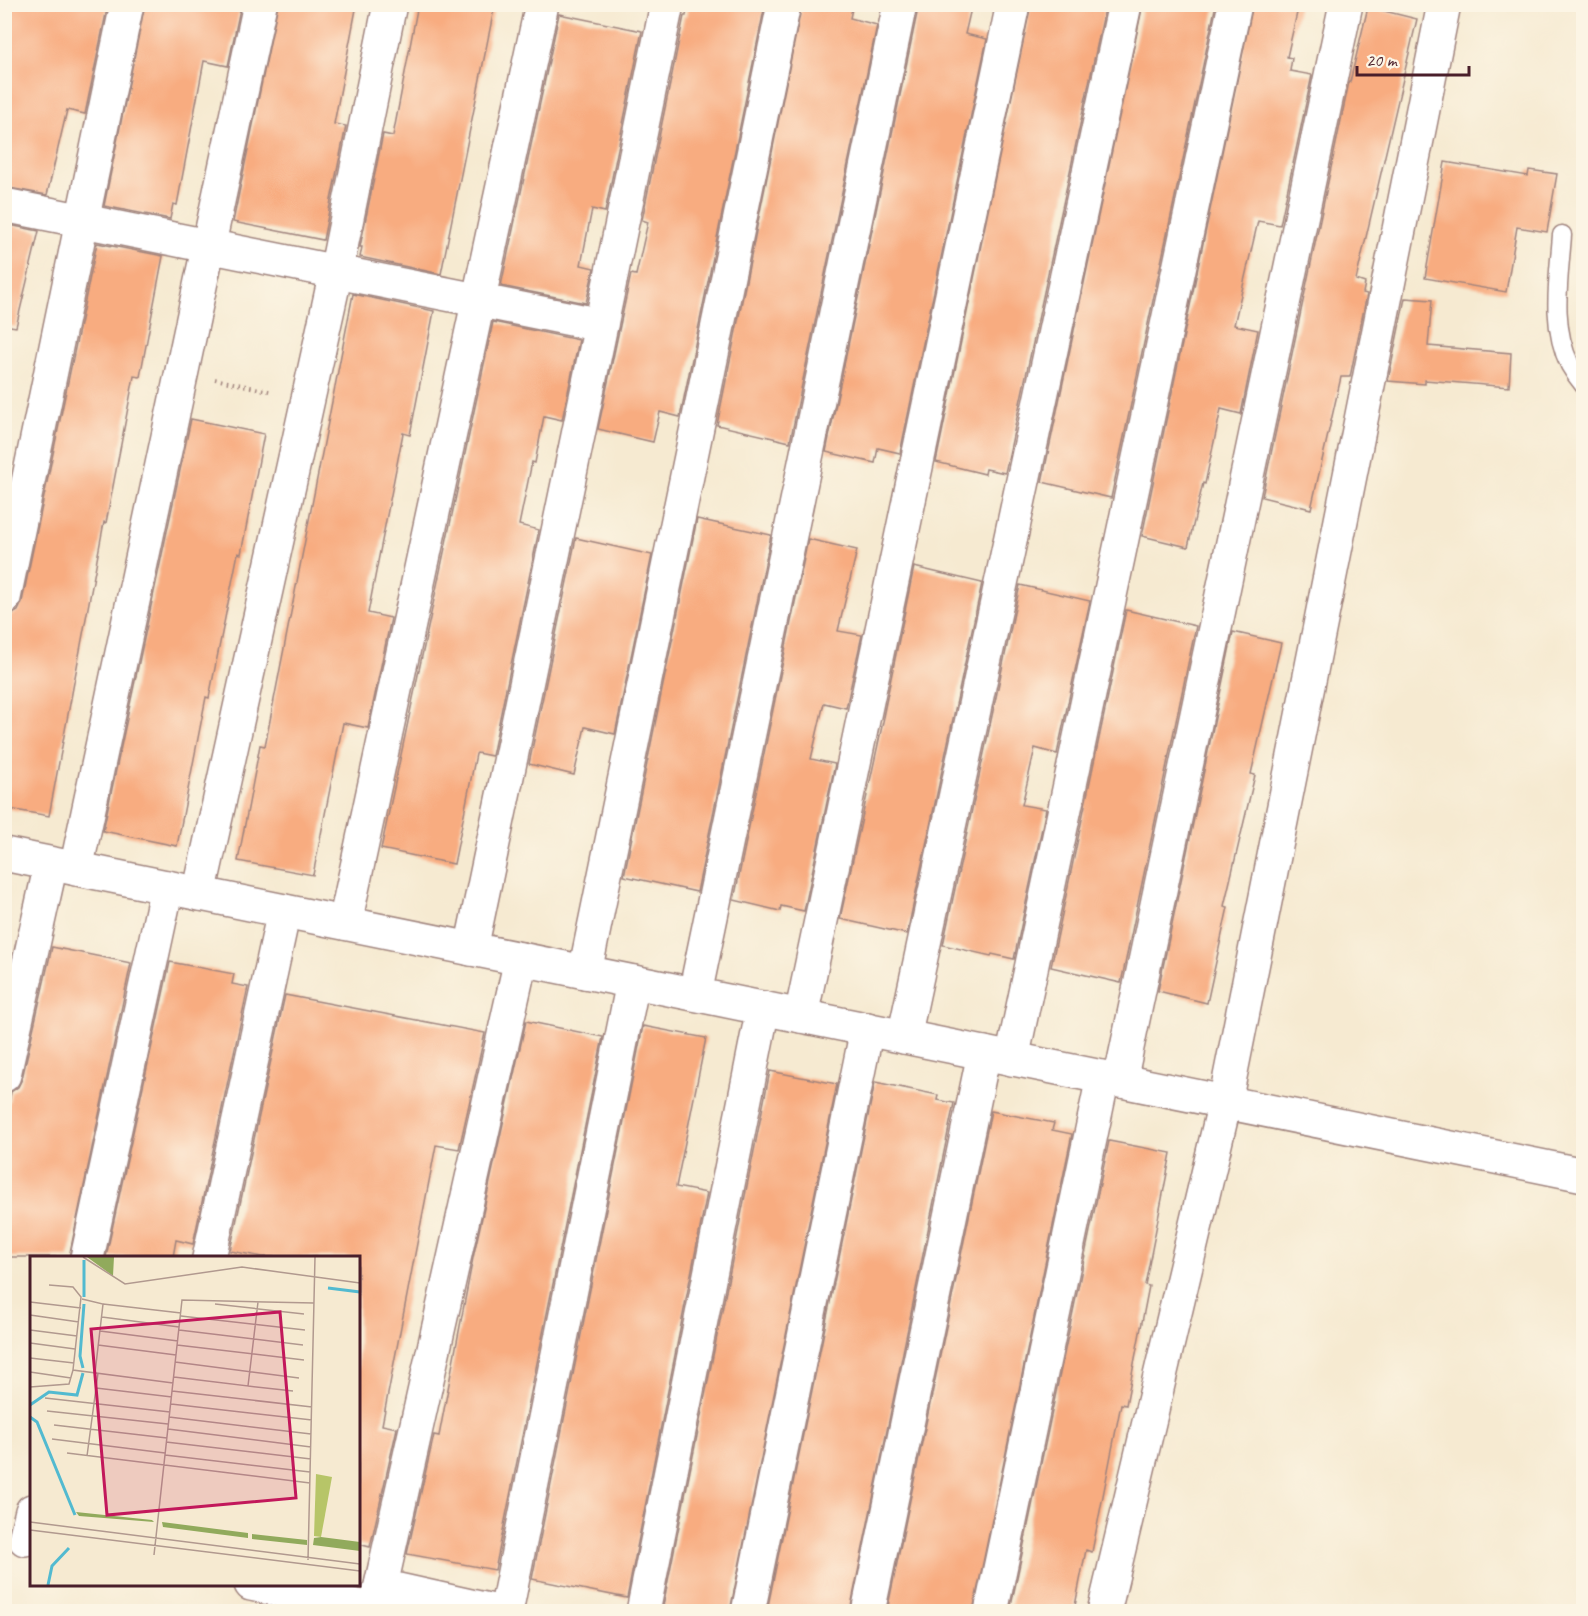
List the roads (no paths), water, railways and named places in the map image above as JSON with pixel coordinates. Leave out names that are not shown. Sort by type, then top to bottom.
[{"type":"street","points":[[4,598],[127,4]]},
{"type":"street","points":[[4,1075],[64,866],[182,372],[260,4]]},
{"type":"street","points":[[199,894],[336,272],[390,4]]},
{"type":"street","points":[[345,923],[542,4]]},
{"type":"street","points":[[471,949],[668,4]]},
{"type":"street","points":[[585,972],[784,4]]},
{"type":"street","points":[[695,994],[900,4]]},
{"type":"street","points":[[801,1016],[1013,4]]},
{"type":"street","points":[[904,1037],[1125,4]]},
{"type":"street","points":[[868,1611],[998,1056],[1236,4]]},
{"type":"street","points":[[991,1611],[1111,1079],[1346,4]]},
{"type":"street","points":[[1104,1611],[1225,1102],[1444,4]]},
{"type":"street","points":[[4,205],[601,325]]},
{"type":"street","points":[[4,854],[1584,1175]]},
{"type":"street","points":[[87,1256],[167,887]]},
{"type":"street","points":[[209,1256],[284,911]]},
{"type":"street","points":[[377,1602],[521,959]]},
{"type":"street","points":[[506,1611],[633,982]]},
{"type":"street","points":[[643,1611],[763,1008]]},
{"type":"street","points":[[748,1611],[867,1029]]},
{"type":"street","points":[[265,1586],[377,1602],[498,1611]]},
{"type":"lane","points":[[1562,235],[1557,316],[1561,341],[1567,357],[1584,385]]}]
